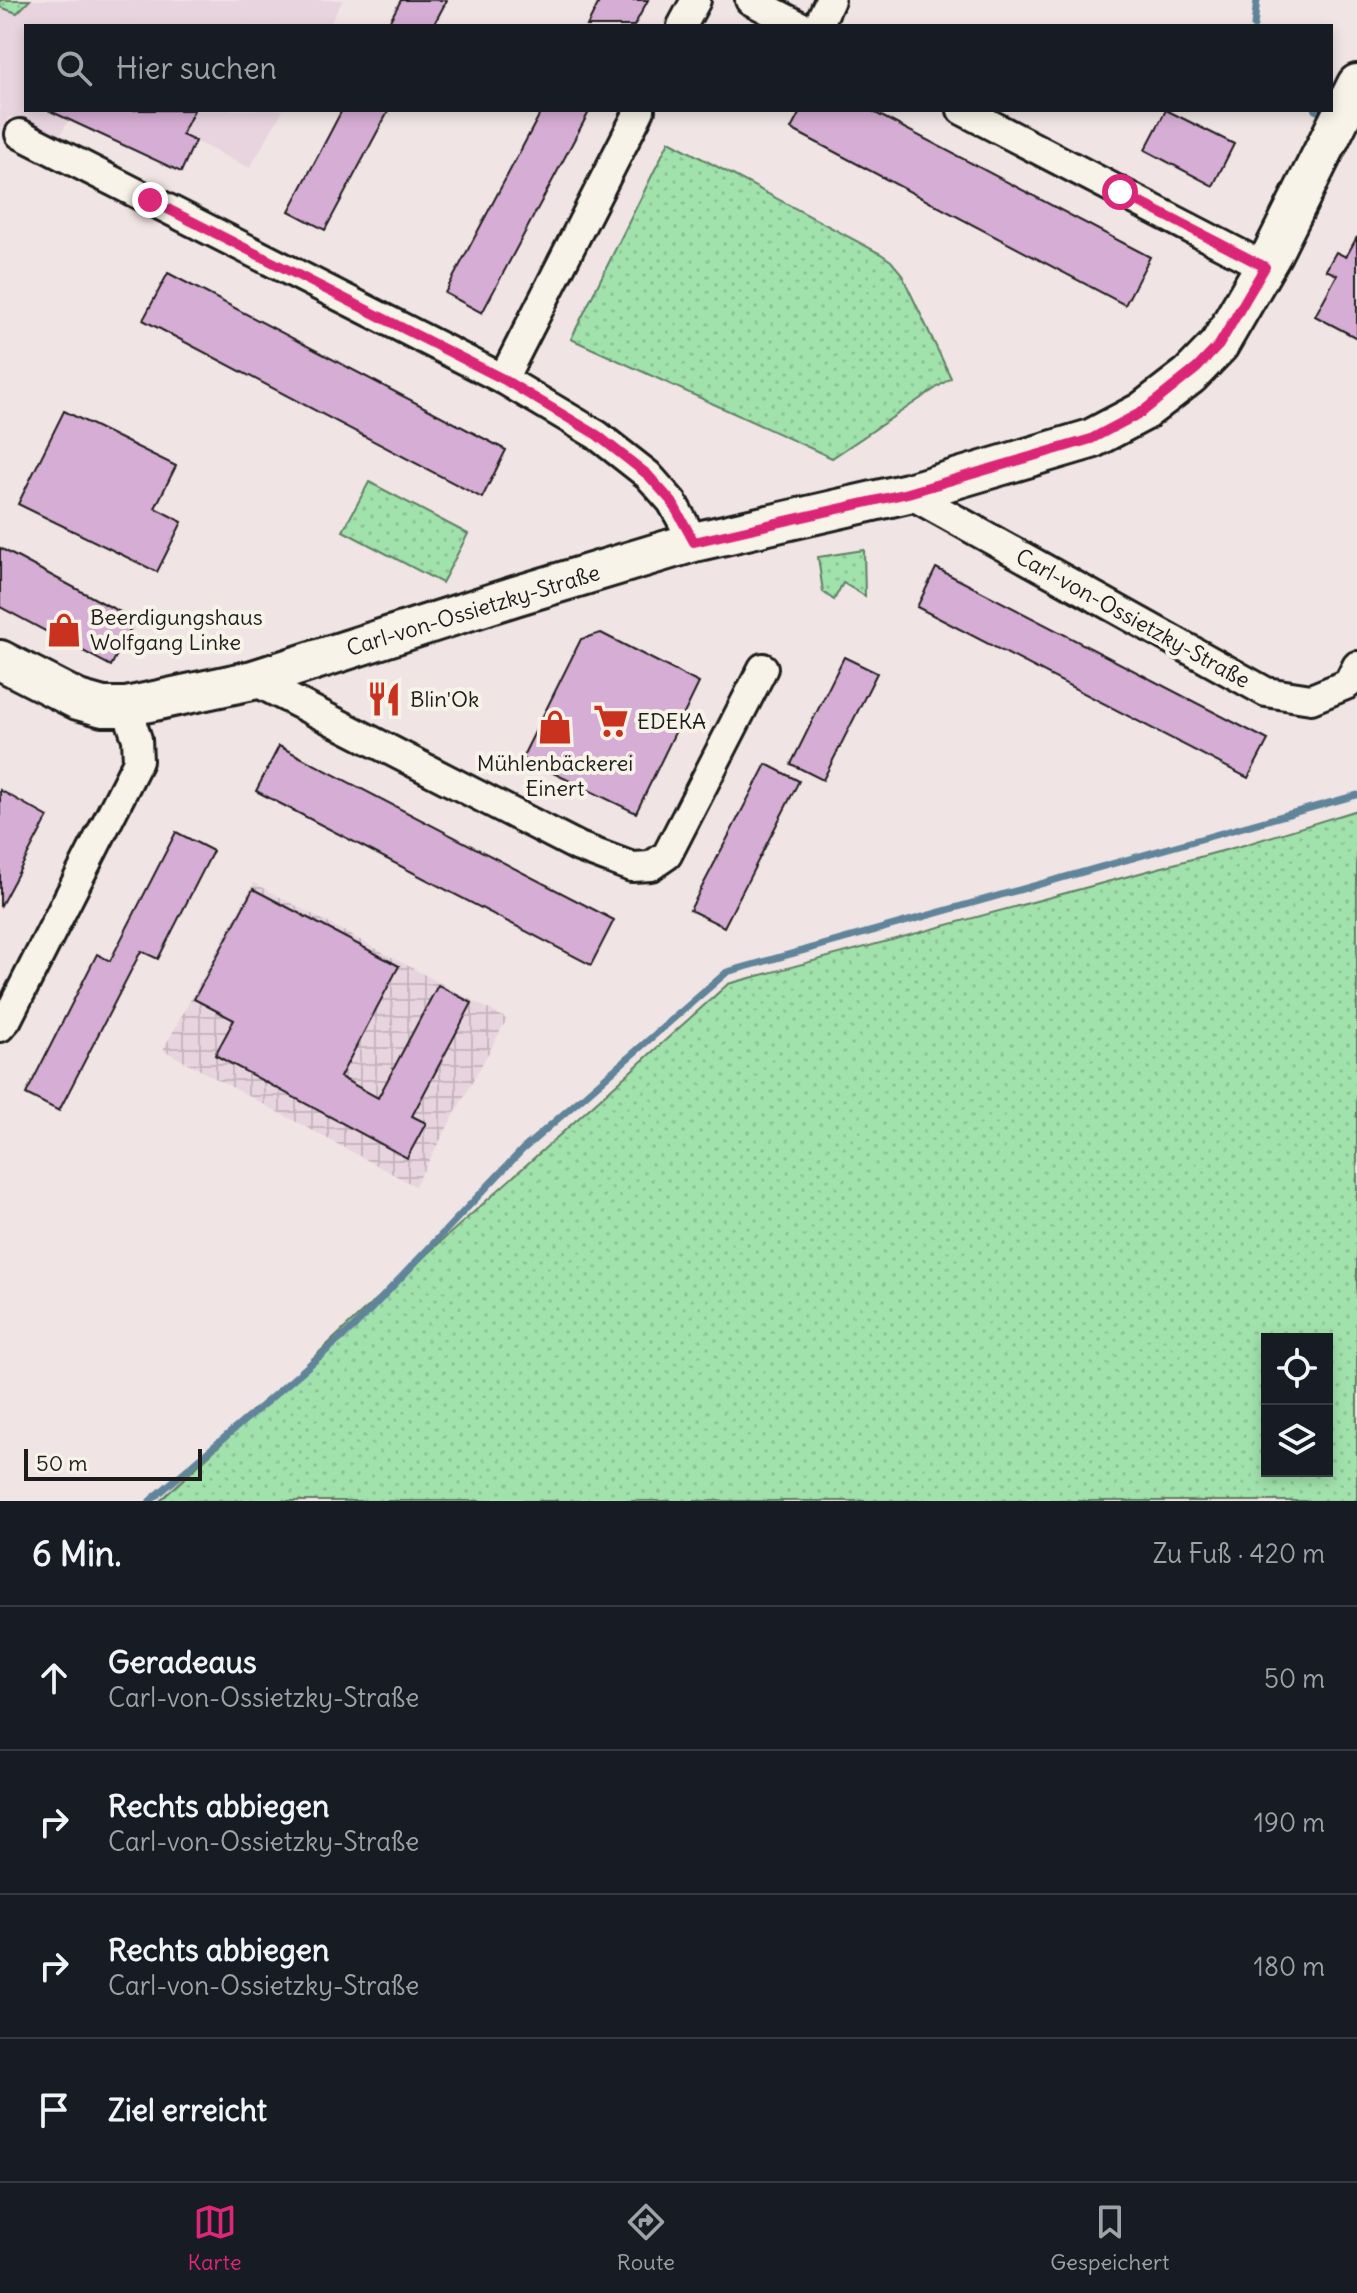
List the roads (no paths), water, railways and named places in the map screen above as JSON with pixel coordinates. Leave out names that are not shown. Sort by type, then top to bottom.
[{"type":"street","points":[[683,24],[696,0]]},
{"type":"street","points":[[750,0],[796,24]]},
{"type":"street","points":[[819,24],[830,0]]},
{"type":"street","name":"Carl-von-Ossietzky-Straße","points":[[0,660],[78,700],[103,707],[126,707],[253,680],[694,542],[908,493],[1091,439],[1142,412],[1190,375],[1219,345],[1265,267],[1345,108]]},
{"type":"street","points":[[503,379],[639,112]]},
{"type":"street","points":[[966,112],[1265,267]]},
{"type":"street","points":[[20,134],[503,379],[597,435],[648,475],[672,502],[694,542]]},
{"type":"street","name":"Carl-von-Ossietzky-Straße","points":[[908,493],[1266,692],[1311,699],[1348,684],[1357,666]]},
{"type":"street","points":[[253,680],[579,847],[632,867],[651,866],[667,855],[763,668]]},
{"type":"street","points":[[0,1027],[7,1019],[138,761],[137,739],[126,707]]},
{"type":"waterway","points":[[1254,24],[1257,0]]},
{"type":"waterway","points":[[1320,112],[1329,116]]},
{"type":"waterway","points":[[150,1501],[353,1328],[522,1150],[727,972],[1357,795]]},
{"type":"place","name":"Beerdigungshaus Wolfgang Linke","points":[[64,630]]},
{"type":"place","name":"Blin'Ok","points":[[384,699]]},
{"type":"place","name":"EDEKA","points":[[611,721]]},
{"type":"place","name":"Mühlenbäckerei Einert","points":[[555,727]]}]
